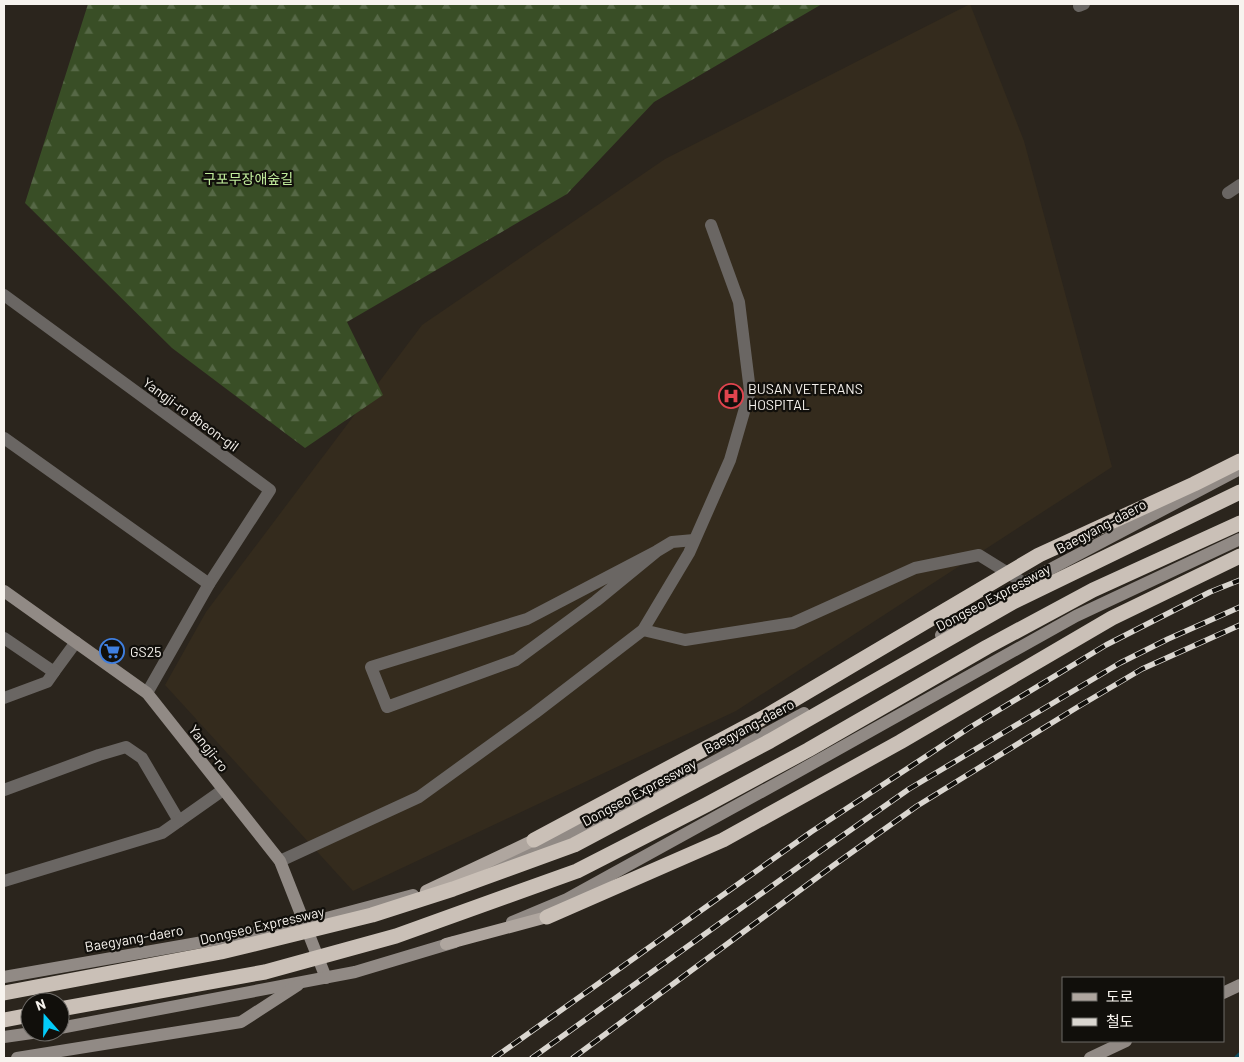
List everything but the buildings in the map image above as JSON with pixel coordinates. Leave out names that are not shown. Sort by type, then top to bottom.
[{"type":"highway","points":[[534,840],[768,715],[1039,555],[1240,461]]},
{"type":"highway","name":"Dongseo Expressway","points":[[4,993],[221,952],[372,915],[453,889],[574,845],[770,741],[1013,602],[1240,492]]},
{"type":"highway","points":[[70,1007],[265,972],[396,936],[577,872],[808,750],[988,647],[1093,590],[1240,523]]},
{"type":"highway","points":[[547,917],[723,840],[900,742],[1112,618],[1240,556]]},
{"type":"highway","points":[[4,1020],[20,1016]]},
{"type":"main road","name":"Baegyang-daero","points":[[4,976],[304,924],[426,891],[536,851],[645,799],[856,685],[971,617],[1024,583],[1240,469]]},
{"type":"main road","points":[[70,1026],[356,972],[497,929],[567,899],[1076,616],[1240,539]]},
{"type":"main road","name":"Yangji-ro","points":[[4,591],[147,693],[280,861],[326,978]]},
{"type":"main road","points":[[426,891],[534,840]]},
{"type":"main road","points":[[446,944],[547,917]]},
{"type":"main road","points":[[17,1058],[241,1022],[304,982]]},
{"type":"main road","points":[[1224,993],[1240,985]]},
{"type":"main road","points":[[4,1038],[20,1035]]},
{"type":"main road","points":[[1090,1058],[1124,1042]]},
{"type":"street","points":[[1228,193],[1240,185]]},
{"type":"street","points":[[280,861],[419,797],[535,713],[643,630],[689,553],[730,460],[750,392],[740,302],[711,225]]},
{"type":"street","name":"Yangji-ro 8beon-gil","points":[[4,295],[270,490],[209,584],[147,693]]},
{"type":"street","points":[[4,438],[209,584]]},
{"type":"street","points":[[657,551],[596,601],[516,660],[387,707],[371,667],[527,619],[672,542],[694,540]]},
{"type":"street","points":[[643,630],[685,640],[793,623],[915,568],[979,555],[1024,583]]},
{"type":"street","points":[[4,638],[54,672]]},
{"type":"street","points":[[4,698],[47,682],[76,642]]},
{"type":"street","points":[[4,790],[126,747],[142,758],[179,821]]},
{"type":"street","points":[[4,882],[162,833],[223,790]]},
{"type":"shaded area","name":"BUSAN VETERANS HOSPITAL","points":[[970,4],[1024,141],[1112,467],[736,711],[353,891],[165,685],[206,612],[422,325],[665,159]]},
{"type":"green space","name":"구포무장애숲길","points":[[88,4],[822,4],[654,102],[567,194],[347,322],[383,395],[305,448],[172,348],[25,203]]},
{"type":"railway","points":[[494,1058],[811,832],[969,728],[1106,645],[1210,592],[1240,580]]},
{"type":"railway","points":[[532,1058],[909,789],[1120,663],[1240,607]]},
{"type":"railway","points":[[573,1058],[917,806],[1142,669],[1240,625]]},
{"type":"place","name":"BUSAN VETERANS HOSPITAL","points":[[731,396]]},
{"type":"place","name":"GS25","points":[[112,651]]}]
